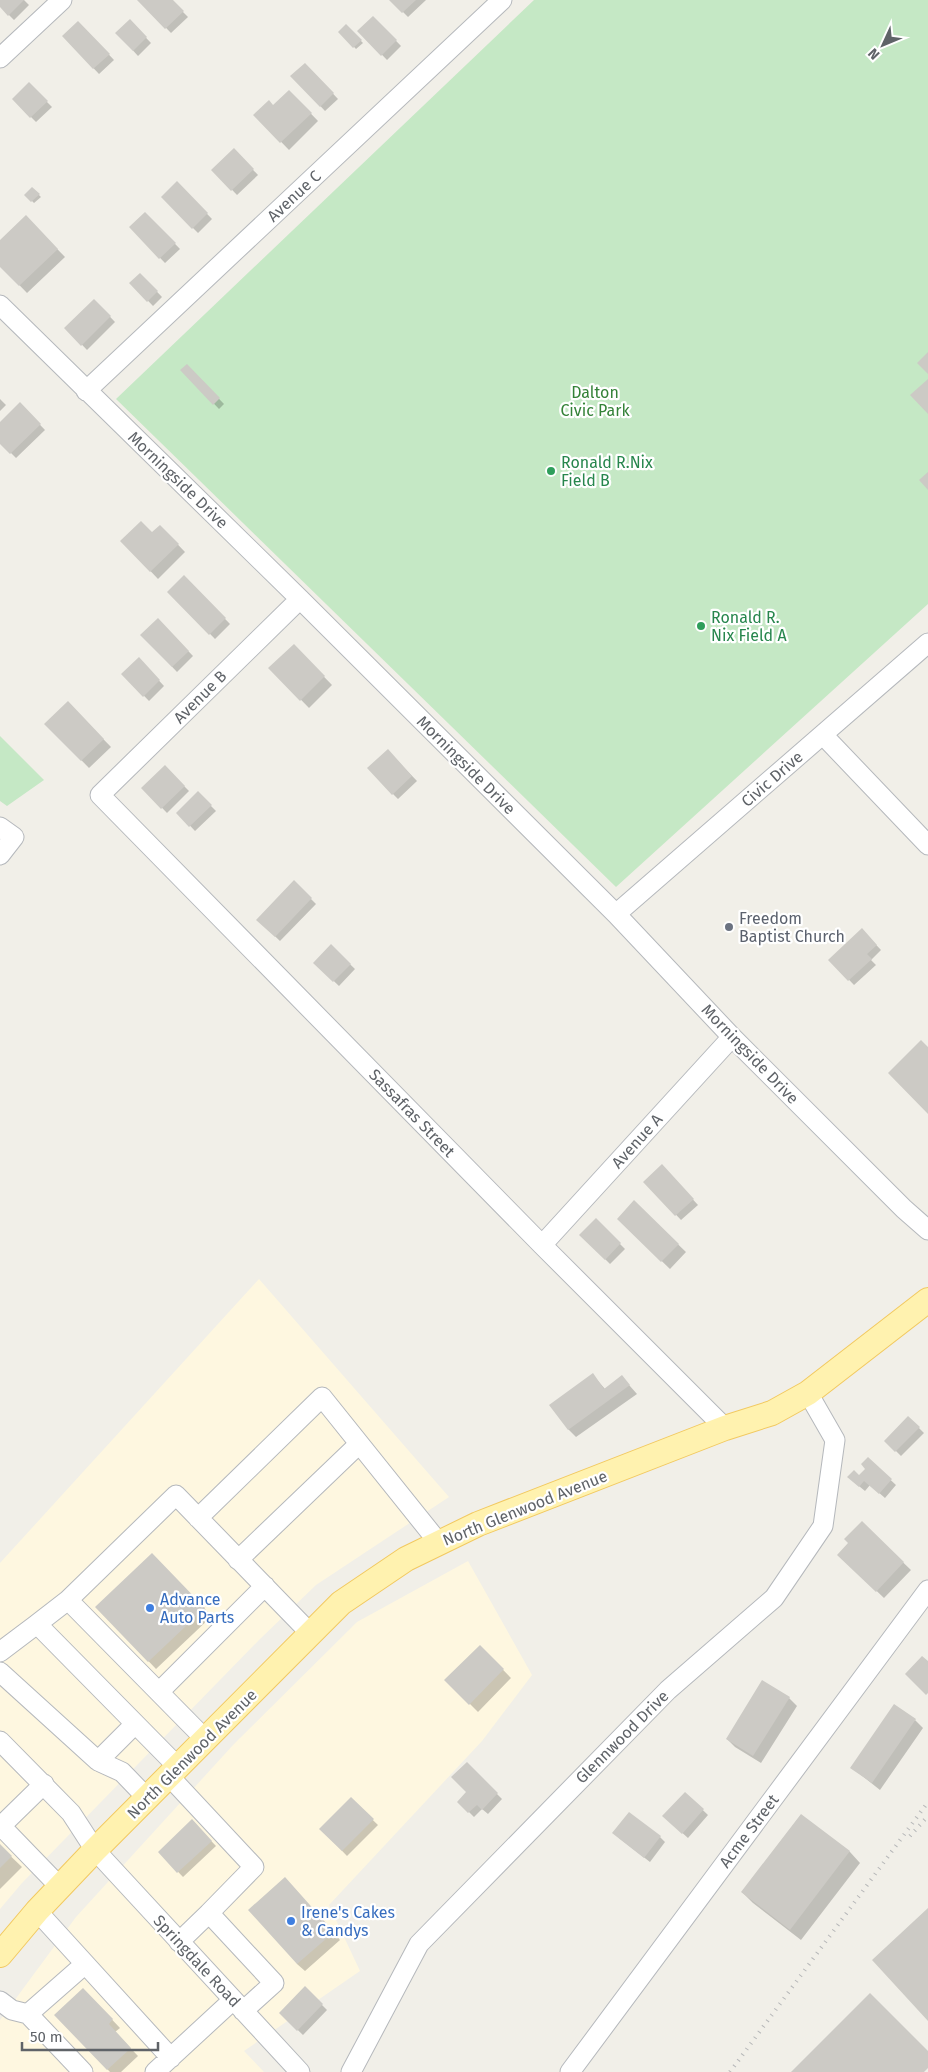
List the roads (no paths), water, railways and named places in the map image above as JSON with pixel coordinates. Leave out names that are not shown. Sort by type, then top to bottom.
[{"type":"main road","name":"North Glenwood Avenue","points":[[4,1943],[341,1603],[406,1560],[478,1524],[725,1428],[772,1413],[808,1393],[928,1300]]},
{"type":"street","points":[[0,58],[62,0]]},
{"type":"street","name":"Avenue C","points":[[86,391],[502,0]]},
{"type":"street","name":"Morningside Drive","points":[[0,305],[300,599],[616,914],[732,1037],[904,1209],[928,1230]]},
{"type":"street","name":"Avenue B","points":[[100,796],[300,599]]},
{"type":"street","name":"Civic Drive","points":[[616,914],[928,643]]},
{"type":"street","points":[[823,735],[928,845]]},
{"type":"street","name":"Sassafras Street","points":[[100,796],[725,1428]]},
{"type":"street","points":[[0,827],[14,837],[0,856]]},
{"type":"street","name":"Avenue A","points":[[542,1245],[732,1037]]},
{"type":"street","name":"Glennwood Drive","points":[[351,2072],[419,1944],[668,1690],[774,1598],[818,1534],[823,1526],[835,1440],[808,1393]]},
{"type":"street","points":[[198,1518],[322,1397],[439,1543]]},
{"type":"street","points":[[238,1560],[359,1444]]},
{"type":"street","points":[[0,1652],[68,1600],[176,1495],[311,1634]]},
{"type":"street","points":[[159,1692],[264,1586]]},
{"type":"street","name":"Acme Street","points":[[570,2072],[928,1590]]},
{"type":"street","points":[[68,1600],[206,1740]]},
{"type":"street","points":[[37,1624],[135,1724],[254,1867],[179,1942]]},
{"type":"street","points":[[0,1672],[98,1761],[122,1772],[147,1798]]},
{"type":"street","points":[[98,1761],[135,1724]]},
{"type":"street","name":"Springdale Road","points":[[0,1741],[71,1813],[95,1850],[300,2072]]},
{"type":"street","points":[[44,1784],[1,1826],[60,1888]]},
{"type":"street","points":[[37,1911],[171,2058]]},
{"type":"street","points":[[155,2072],[238,2006],[274,1983],[210,1913]]},
{"type":"street","points":[[28,2014],[85,1964]]},
{"type":"street","points":[[0,2001],[12,2010],[28,2014],[83,2072]]},
{"type":"railway","points":[[730,2072],[928,1802]]},
{"type":"railway","points":[[910,1836],[928,1816]]},
{"type":"place","name":"Ronald R.Nix Field B","points":[[551,471]]},
{"type":"place","name":"Ronald R. Nix Field A","points":[[701,626]]},
{"type":"place","name":"Freedom Baptist Church","points":[[729,927]]},
{"type":"place","name":"Advance Auto Parts","points":[[150,1608]]},
{"type":"place","name":"Irene's Cakes & Candys","points":[[291,1921]]},
{"type":"park label","name":"Dalton Civic Park","points":[[595,401]]}]
